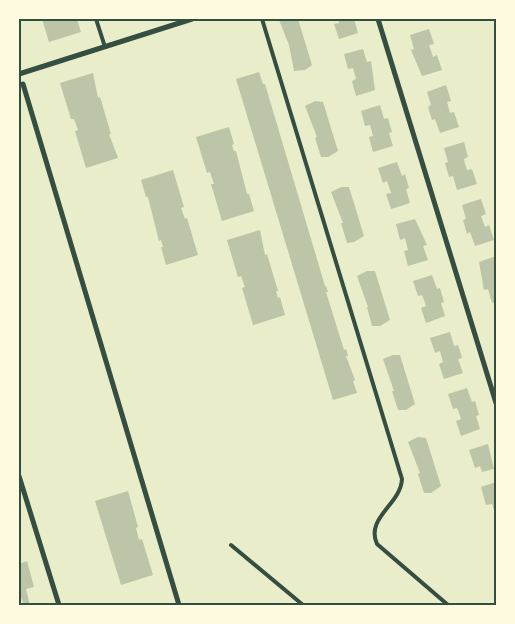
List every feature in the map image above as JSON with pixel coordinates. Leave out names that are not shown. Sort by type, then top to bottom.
[{"type":"street","points":[[19,73],[105,47],[181,20],[192,19]]},
{"type":"street","points":[[378,19],[496,403]]},
{"type":"street","points":[[23,84],[179,605]]},
{"type":"street","points":[[19,476],[59,605]]},
{"type":"lane","points":[[96,19],[105,47]]},
{"type":"lane","points":[[262,19],[402,479],[400,491],[376,524],[374,537],[377,544],[448,605]]},
{"type":"lane","points":[[19,73],[23,84]]},
{"type":"lane","points":[[231,545],[303,605]]},
{"type":"building","points":[[42,19],[77,19],[81,32],[49,42]]},
{"type":"building","points":[[298,19],[312,65],[305,70],[294,71],[289,45],[279,20]]},
{"type":"building","points":[[338,19],[354,19],[358,33],[339,39],[334,24],[339,23]]},
{"type":"building","points":[[429,29],[434,44],[429,45],[433,57],[437,55],[442,70],[422,76],[411,50],[414,49],[410,35]]},
{"type":"building","points":[[363,49],[367,62],[371,61],[375,90],[356,96],[352,81],[356,79],[353,68],[348,69],[344,54]]},
{"type":"building","points":[[259,72],[263,84],[265,84],[328,292],[326,292],[355,380],[353,381],[357,393],[333,400],[236,79]]},
{"type":"building","points":[[93,73],[98,98],[100,97],[111,134],[109,134],[118,158],[86,168],[75,131],[78,130],[74,119],[71,119],[60,83]]},
{"type":"building","points":[[446,85],[451,101],[447,102],[450,113],[454,112],[459,127],[440,133],[435,119],[432,120],[428,107],[431,105],[427,92]]},
{"type":"building","points":[[315,101],[323,102],[338,151],[328,157],[321,157],[315,138],[317,137],[305,106]]},
{"type":"building","points":[[380,105],[384,119],[388,118],[392,132],[389,133],[393,146],[373,152],[369,137],[373,136],[370,125],[365,126],[361,111]]},
{"type":"building","points":[[229,127],[234,144],[232,145],[234,151],[236,151],[247,194],[249,194],[254,211],[222,221],[211,184],[214,184],[210,172],[207,173],[196,137]]},
{"type":"building","points":[[464,142],[468,157],[464,159],[465,164],[467,170],[472,169],[477,184],[457,190],[453,176],[449,177],[445,163],[448,162],[444,148]]},
{"type":"building","points":[[397,162],[402,176],[405,174],[409,188],[406,189],[410,203],[391,209],[386,194],[391,193],[387,181],[383,183],[378,168]]},
{"type":"building","points":[[173,170],[184,207],[181,208],[185,219],[187,218],[198,255],[166,265],[161,240],[159,241],[148,197],[146,197],[141,180]]},
{"type":"building","points":[[341,187],[349,187],[364,236],[354,242],[347,243],[341,223],[343,223],[331,192]]},
{"type":"building","points":[[481,199],[486,214],[481,216],[485,227],[489,225],[494,240],[475,246],[470,232],[467,234],[463,220],[466,219],[462,205]]},
{"type":"building","points":[[415,219],[427,245],[423,246],[428,260],[408,266],[404,251],[408,250],[405,238],[400,240],[396,224]]},
{"type":"building","points":[[260,230],[265,255],[267,254],[278,291],[276,291],[278,298],[280,297],[285,315],[253,325],[242,288],[245,287],[241,276],[238,277],[227,240]]},
{"type":"building","points":[[496,256],[496,302],[492,303],[488,289],[484,290],[479,262]]},
{"type":"building","points":[[367,271],[375,271],[390,320],[380,326],[372,326],[368,307],[357,276]]},
{"type":"building","points":[[432,275],[437,289],[440,288],[444,302],[441,303],[445,316],[426,323],[421,308],[426,306],[422,295],[418,296],[413,281]]},
{"type":"building","points":[[450,332],[454,346],[458,345],[460,351],[462,358],[458,359],[463,373],[444,379],[439,364],[443,362],[440,351],[435,353],[430,338]]},
{"type":"building","points":[[393,355],[400,355],[415,404],[406,410],[398,410],[392,391],[394,391],[383,359]]},
{"type":"building","points":[[467,388],[472,402],[475,401],[479,415],[476,416],[480,429],[461,436],[456,421],[461,419],[457,408],[453,409],[448,394]]},
{"type":"building","points":[[418,437],[426,438],[441,486],[431,493],[424,493],[418,474],[420,473],[408,442]]},
{"type":"building","points":[[488,444],[494,469],[482,472],[480,466],[475,468],[469,450]]},
{"type":"building","points":[[496,482],[496,516],[492,504],[486,505],[481,487]]},
{"type":"building","points":[[128,491],[138,527],[136,528],[139,540],[142,539],[153,575],[121,585],[95,501]]},
{"type":"building","points":[[27,561],[34,587],[26,589],[30,605],[24,605],[19,593],[19,564]]}]
